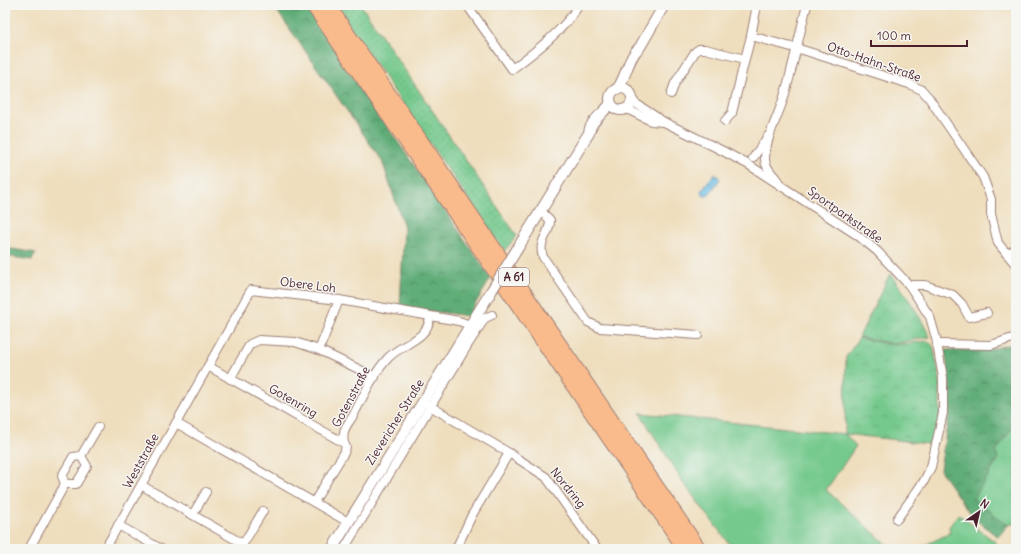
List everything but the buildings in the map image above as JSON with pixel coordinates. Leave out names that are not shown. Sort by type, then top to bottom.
[{"type":"highway","name":"A 61","points":[[313,5],[685,549]]},
{"type":"highway","name":"A 61","points":[[328,5],[699,549]]},
{"type":"street","points":[[467,5],[512,69],[532,54],[560,29],[569,20],[579,5]]},
{"type":"street","points":[[624,103],[640,47],[664,5]]},
{"type":"street","points":[[725,121],[732,113],[751,36],[756,5]]},
{"type":"street","points":[[783,186],[766,166],[764,159],[770,134],[781,107],[807,5]]},
{"type":"street","name":"Otto-Hahn-Straße","points":[[751,36],[797,48],[909,84],[922,90],[983,177],[991,199],[991,214],[998,244],[1016,265]]},
{"type":"street","points":[[624,103],[611,94],[618,88],[625,77],[630,60],[635,51],[640,47]]},
{"type":"street","points":[[671,94],[675,83],[695,52],[699,49],[705,49],[745,60]]},
{"type":"street","points":[[618,88],[624,88],[624,103]]},
{"type":"street","name":"Sportparkstraße","points":[[624,103],[651,121],[664,122],[721,150],[783,186],[857,235],[877,251],[909,285],[930,317],[938,344],[943,378],[943,413],[931,468],[898,519]]},
{"type":"street","name":"Zievericher Straße","points":[[332,549],[540,210],[589,133],[624,103]]},
{"type":"street","points":[[753,158],[770,134]]},
{"type":"street","points":[[540,210],[550,220],[550,225],[541,245],[543,257],[588,322],[600,328],[698,335]]},
{"type":"street","points":[[1006,253],[1016,250]]},
{"type":"street","points":[[909,285],[925,285],[953,295],[962,304],[968,317],[987,313]]},
{"type":"street","name":"Obere Loh","points":[[198,385],[251,290],[339,300],[459,321],[470,325]]},
{"type":"street","points":[[319,350],[339,300]]},
{"type":"street","name":"Zievericher Straße","points":[[344,549],[485,318],[492,315]]},
{"type":"street","name":"Gotenstraße","points":[[314,502],[344,453],[346,447],[344,444],[344,431],[374,377],[390,356],[425,331],[430,323],[430,316]]},
{"type":"street","points":[[938,344],[991,345],[1016,337]]},
{"type":"street","points":[[230,379],[250,344],[259,340],[295,342],[319,350],[374,377]]},
{"type":"street","name":"Gotenring","points":[[208,366],[344,444]]},
{"type":"street","name":"Weststraße","points":[[105,549],[198,385]]},
{"type":"street","name":"Nordring","points":[[430,406],[546,477],[597,549]]},
{"type":"street","points":[[176,423],[348,522]]},
{"type":"street","points":[[81,456],[98,427]]},
{"type":"street","points":[[459,548],[472,515],[509,453]]},
{"type":"street","points":[[65,484],[76,484],[87,466],[81,456]]},
{"type":"street","points":[[65,484],[62,476],[73,457],[81,456]]},
{"type":"street","points":[[28,549],[65,484]]},
{"type":"street","points":[[141,485],[243,544],[263,511]]},
{"type":"street","points":[[193,514],[206,492]]},
{"type":"street","points":[[118,525],[152,547],[161,549]]},
{"type":"green space","points":[[273,5],[304,5],[491,278],[468,316],[400,307],[404,227],[382,161]]},
{"type":"green space","points":[[335,5],[361,5],[517,236],[504,251]]},
{"type":"green space","points":[[5,248],[36,253],[32,260],[5,256]]},
{"type":"green space","points":[[890,274],[912,304],[930,337],[893,344],[859,337]]},
{"type":"green space","points":[[859,338],[893,345],[928,341],[933,346],[940,378],[940,413],[933,445],[845,434],[846,357]]},
{"type":"green space","points":[[1016,343],[1016,423],[996,451],[998,460],[973,499],[1008,525],[998,537],[976,520],[940,470],[949,413],[950,385],[945,350],[987,350]]},
{"type":"green space","points":[[640,413],[845,434],[856,446],[826,490],[892,549],[733,549],[682,481]]},
{"type":"green space","points":[[1016,423],[1016,523],[1008,525],[973,499],[998,460],[996,451]]},
{"type":"green space","points":[[958,514],[994,541],[1000,549],[917,549],[950,533],[949,527]]},
{"type":"water","points":[[715,173],[720,179],[708,196],[704,196],[701,191]]}]
